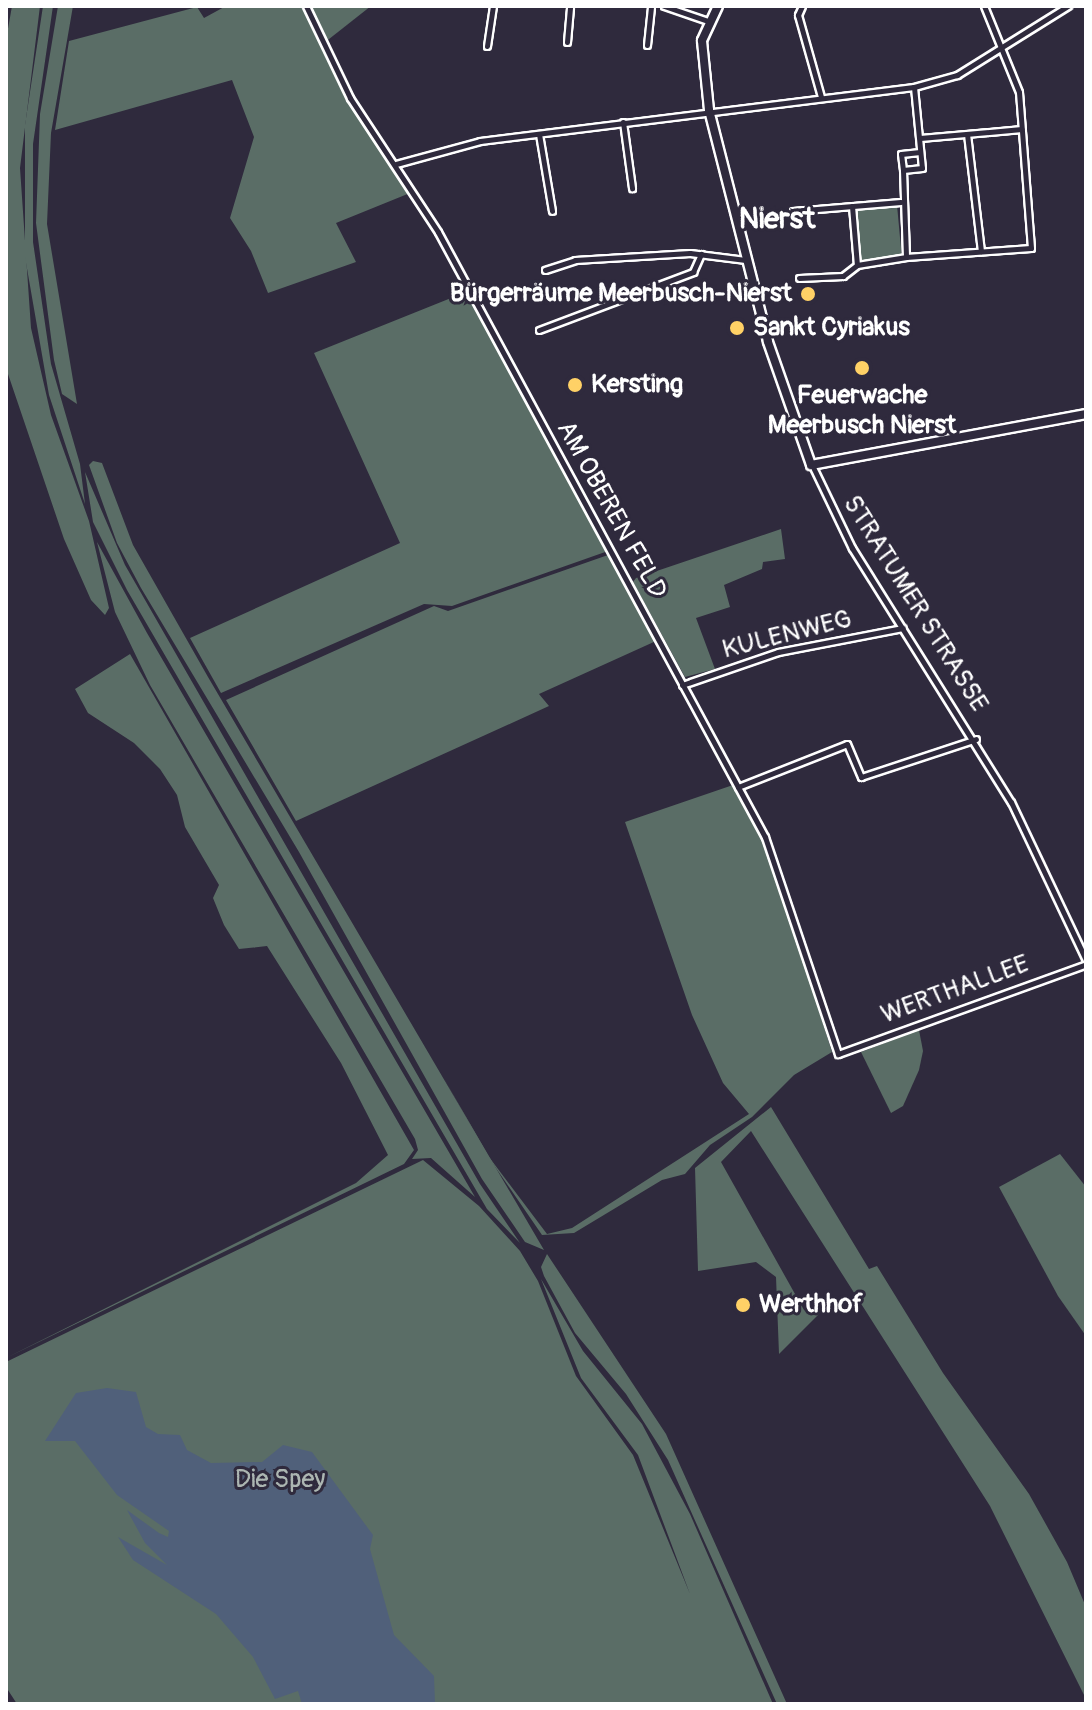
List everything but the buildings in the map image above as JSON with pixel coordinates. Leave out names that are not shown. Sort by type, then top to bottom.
[{"type":"street","name":"AM OBEREN FELD","points":[[306,6],[350,98],[438,232],[738,787],[773,856],[803,961],[838,1054]]},
{"type":"street","points":[[487,46],[493,6]]},
{"type":"street","points":[[567,42],[570,6]]},
{"type":"street","points":[[647,45],[651,6]]},
{"type":"street","points":[[664,6],[708,21],[718,6]]},
{"type":"street","points":[[802,6],[798,15],[821,97]]},
{"type":"street","points":[[799,278],[843,276],[857,265],[906,257],[1031,248],[1019,92],[997,49],[984,6]]},
{"type":"street","points":[[396,164],[480,141],[709,110],[914,87],[957,75],[1068,6]]},
{"type":"street","name":"STRATUMER STRASSE","points":[[708,21],[702,41],[709,110],[780,382],[811,465],[841,528],[976,739],[1086,962]]},
{"type":"street","points":[[903,170],[922,168],[914,87]]},
{"type":"street","points":[[623,122],[632,188]]},
{"type":"street","points":[[919,138],[1022,129]]},
{"type":"street","points":[[539,134],[552,211]]},
{"type":"street","points":[[967,134],[981,251]]},
{"type":"street","points":[[906,257],[901,154],[920,152]]},
{"type":"street","points":[[793,211],[901,202]]},
{"type":"street","points":[[852,206],[857,265]]},
{"type":"street","points":[[545,270],[575,260],[701,254],[746,260]]},
{"type":"street","points":[[539,330],[693,272],[701,254]]},
{"type":"street","points":[[811,465],[1086,414]]},
{"type":"street","name":"KULENWEG","points":[[682,685],[778,652],[903,628]]},
{"type":"street","points":[[738,787],[847,744],[861,777],[976,739]]},
{"type":"street","name":"WERTHALLEE","points":[[838,1054],[1086,962]]},
{"type":"green space","points":[[12,6],[40,6],[20,168],[31,328],[51,415],[89,521],[109,608],[105,615],[91,600],[64,539],[8,374],[6,40]]},
{"type":"green space","points":[[43,6],[53,6],[33,144],[33,242],[51,364],[80,464],[85,504],[49,395],[25,257],[25,125]]},
{"type":"green space","points":[[58,6],[73,6],[51,133],[47,224],[77,404],[62,394],[54,360],[36,223],[40,114]]},
{"type":"green space","points":[[226,6],[303,6],[348,99],[410,193],[336,223],[356,262],[268,293],[251,251],[230,218],[254,137],[232,80],[55,130],[69,41],[197,7],[204,18]]},
{"type":"green space","points":[[309,6],[371,6],[324,43]]},
{"type":"green space","points":[[897,205],[902,259],[859,262],[855,209]]},
{"type":"green space","points":[[466,292],[608,551],[452,606],[424,604],[221,693],[190,638],[400,543],[314,353]]},
{"type":"green space","points":[[93,461],[102,463],[133,545],[208,677],[544,1250],[525,1242],[482,1179],[299,852],[141,588],[117,543],[89,465]]},
{"type":"green space","points":[[85,472],[125,565],[480,1184],[520,1243],[487,1209],[127,590],[93,522]]},
{"type":"green space","points":[[781,529],[785,559],[763,562],[762,569],[724,585],[730,607],[696,618],[715,669],[685,677],[633,582],[636,578]]},
{"type":"green space","points":[[97,542],[475,1197],[431,1158],[412,1159],[418,1150],[415,1139],[150,685],[115,612]]},
{"type":"green space","points":[[608,555],[656,641],[539,694],[549,706],[296,821],[226,700],[434,606],[448,611]]},
{"type":"green space","points":[[130,654],[414,1150],[404,1164],[6,1358],[356,1183],[388,1155],[341,1063],[267,946],[239,949],[224,925],[213,898],[219,885],[185,827],[177,795],[160,769],[134,743],[88,713],[75,689]]},
{"type":"green space","points":[[733,785],[770,856],[832,1052],[794,1075],[752,1117],[710,1145],[685,1174],[662,1180],[574,1233],[542,1235],[489,1158],[442,1075],[489,1157],[547,1234],[572,1228],[749,1114],[723,1083],[692,1015],[625,822]]},
{"type":"green space","points":[[919,1030],[923,1051],[919,1070],[903,1106],[891,1113],[861,1052]]},
{"type":"green space","points":[[771,1107],[869,1269],[877,1266],[943,1373],[1029,1494],[1067,1562],[1086,1607],[1086,1699],[990,1506],[751,1131],[721,1162],[804,1310],[825,1308],[779,1354],[776,1277],[756,1262],[698,1271],[695,1168]]},
{"type":"green space","points":[[1060,1154],[1086,1187],[1086,1336],[1058,1296],[999,1187]]},
{"type":"green space","name":"Die Spey","points":[[423,1160],[479,1206],[520,1251],[538,1281],[576,1376],[633,1455],[690,1594],[638,1455],[581,1378],[541,1279],[583,1351],[642,1424],[690,1514],[773,1704],[17,1704],[6,1687],[6,1362]]},
{"type":"green space","points":[[547,1254],[666,1434],[787,1704],[777,1704],[668,1460],[626,1394],[575,1333],[544,1276],[541,1267]]},
{"type":"water","points":[[107,1388],[136,1392],[146,1427],[158,1434],[180,1435],[187,1450],[211,1463],[262,1462],[283,1445],[312,1452],[373,1535],[370,1549],[394,1635],[434,1676],[435,1704],[302,1704],[298,1691],[275,1699],[253,1657],[216,1614],[133,1560],[118,1537],[167,1565],[145,1543],[127,1510],[159,1533],[168,1537],[169,1531],[117,1495],[75,1441],[45,1441],[76,1393]]},
{"type":"place","name":"Bürgerräume Meerbusch-Nierst","points":[[808,294]]},
{"type":"place","name":"Sankt Cyriakus","points":[[737,328]]},
{"type":"place","name":"Feuerwache Meerbusch Nierst","points":[[862,368]]},
{"type":"place","name":"Kersting","points":[[575,385]]},
{"type":"place","name":"Werthhof","points":[[743,1305]]},
{"type":"district","name":"Nierst","points":[[777,219]]}]
